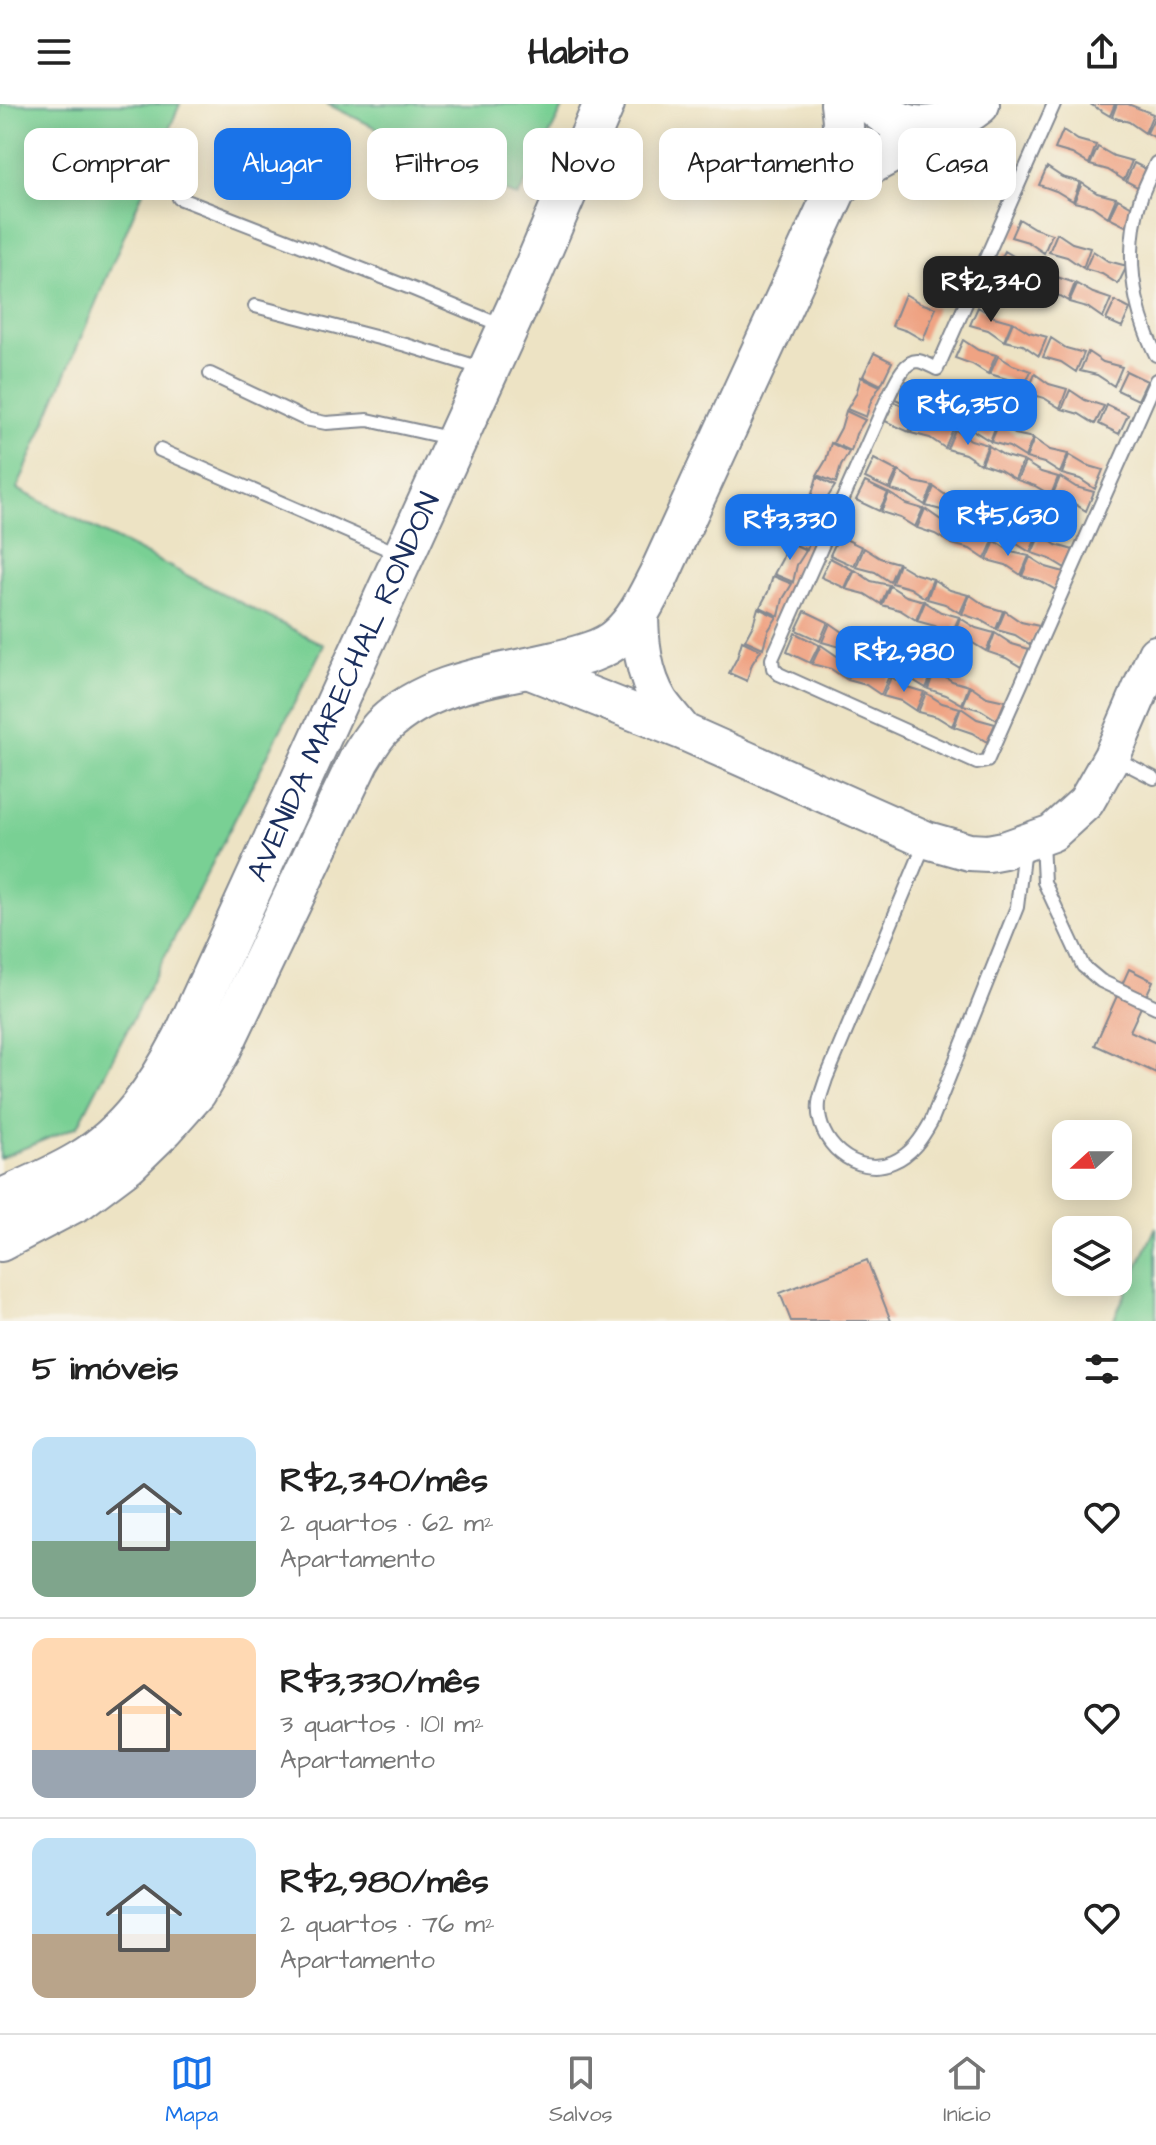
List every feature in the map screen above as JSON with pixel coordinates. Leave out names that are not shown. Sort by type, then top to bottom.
[{"type":"main road","name":"AVENIDA MARECHAL RONDON","points":[[0,1200],[49,1179],[106,1143],[141,1108],[165,1073],[190,1025],[488,371],[604,104]]},
{"type":"main road","points":[[841,104],[844,128]]},
{"type":"main road","points":[[873,104],[900,123],[929,127],[943,125]]},
{"type":"main road","points":[[882,156],[963,117],[979,104]]},
{"type":"main road","name":"AVENIDA MARECHAL RONDON","points":[[0,1241],[80,1199],[128,1163],[196,1092],[220,1051],[359,760],[381,727],[408,705],[447,687],[573,658],[618,638],[640,610],[659,575],[831,200]]},
{"type":"street","points":[[640,610],[640,642],[648,673],[660,701],[684,732]]},
{"type":"street","points":[[525,669],[684,732],[927,840],[969,852],[988,853],[1033,840],[1059,827],[1086,802],[1112,756],[1156,654]]},
{"type":"lane","points":[[1054,104],[937,369],[913,361],[888,397],[772,659],[773,668],[779,674],[977,763],[987,761],[1156,380]]},
{"type":"lane","points":[[1156,163],[1137,213],[1133,279],[1146,335],[1156,355]]},
{"type":"lane","points":[[184,200],[507,328]]},
{"type":"lane","points":[[255,306],[406,345],[488,371]]},
{"type":"lane","points":[[210,374],[305,419],[326,423],[368,420],[456,440]]},
{"type":"lane","points":[[160,450],[404,556]]},
{"type":"lane","points":[[1112,756],[1154,778]]},
{"type":"lane","points":[[927,840],[826,1079],[819,1103],[820,1124],[831,1143],[843,1156],[859,1164],[875,1166],[893,1163],[921,1140],[931,1122],[1017,907],[1033,840]]},
{"type":"lane","points":[[1033,840],[1044,882],[1083,966],[1101,981],[1156,1007]]},
{"type":"green space","points":[[0,104],[180,104],[170,128],[24,128],[24,200],[139,200],[17,489],[324,645],[78,1126],[0,1158]]},
{"type":"green space","points":[[327,104],[565,104],[553,128],[523,128],[523,187],[518,197],[507,192],[507,128],[376,128]]},
{"type":"green space","points":[[1156,1227],[1156,1321],[1113,1321],[1124,1296],[1132,1296],[1132,1279]]},
{"type":"building","points":[[1090,104],[1115,104],[1110,116]]},
{"type":"building","points":[[1117,104],[1128,104],[1153,114],[1145,133],[1129,122],[1112,117]]},
{"type":"building","points":[[1156,114],[1156,138],[1147,133]]},
{"type":"building","points":[[1063,130],[1078,140],[1096,145],[1089,164],[1055,149]]},
{"type":"building","points":[[1098,147],[1132,161],[1124,180],[1108,170],[1090,165]]},
{"type":"building","points":[[1134,163],[1150,171],[1141,189],[1126,181]]},
{"type":"building","points":[[1047,167],[1062,177],[1080,182],[1073,201],[1039,185]]},
{"type":"building","points":[[1082,183],[1097,193],[1116,198],[1108,217],[1092,206],[1074,202]]},
{"type":"building","points":[[1118,199],[1134,208],[1125,226],[1109,218]]},
{"type":"building","points":[[1019,219],[1052,234],[1044,253],[1028,242],[1011,237]]},
{"type":"building","points":[[1057,233],[1072,243],[1090,248],[1083,268],[1067,257],[1049,252]]},
{"type":"building","points":[[1005,251],[1038,266],[1030,285],[1014,274],[996,269]]},
{"type":"building","points":[[1093,251],[1108,261],[1127,266],[1118,284],[1102,274],[1085,269]]},
{"type":"building","points":[[1042,267],[1057,277],[1075,283],[1068,301],[1034,286]]},
{"type":"building","points":[[1077,284],[1111,299],[1103,318],[1087,307],[1069,302]]},
{"type":"building","points":[[905,294],[936,308],[923,340],[892,326]]},
{"type":"building","points":[[1115,301],[1130,309],[1122,327],[1106,320]]},
{"type":"building","points":[[978,307],[994,317],[1012,322],[1004,341],[988,330],[970,325]]},
{"type":"building","points":[[1013,322],[1029,332],[1047,337],[1039,356],[1023,345],[1005,341]]},
{"type":"building","points":[[1051,338],[1066,348],[1084,353],[1076,372],[1061,362],[1043,357]]},
{"type":"building","points":[[963,340],[978,350],[996,355],[988,374],[955,358]]},
{"type":"building","points":[[1088,352],[1103,362],[1122,367],[1114,386],[1097,375],[1080,371]]},
{"type":"building","points":[[874,353],[892,362],[881,385],[863,376]]},
{"type":"building","points":[[998,356],[1031,371],[1023,389],[1007,379],[990,374]]},
{"type":"building","points":[[1126,371],[1147,381],[1138,400],[1117,390]]},
{"type":"building","points":[[1035,374],[1049,384],[1067,389],[1060,408],[1044,398],[1027,393]]},
{"type":"building","points":[[861,377],[880,386],[866,417],[847,409]]},
{"type":"building","points":[[904,380],[927,391],[918,409],[895,399]]},
{"type":"building","points":[[1070,390],[1085,400],[1104,406],[1095,424],[1079,414],[1062,409]]},
{"type":"building","points":[[928,392],[962,407],[955,425],[920,410]]},
{"type":"building","points":[[894,402],[917,413],[909,432],[885,421]]},
{"type":"building","points":[[1107,405],[1128,415],[1119,434],[1099,424]]},
{"type":"building","points":[[964,408],[980,418],[997,423],[990,441],[974,431],[956,426]]},
{"type":"building","points":[[846,411],[865,420],[856,434],[851,451],[833,443]]},
{"type":"building","points":[[919,414],[935,424],[953,429],[945,448],[930,438],[911,433]]},
{"type":"building","points":[[999,423],[1015,434],[1033,438],[1025,457],[1009,447],[991,442]]},
{"type":"building","points":[[955,430],[971,440],[988,445],[980,464],[965,454],[947,449]]},
{"type":"building","points":[[1034,439],[1050,450],[1068,454],[1060,473],[1044,463],[1026,458]]},
{"type":"building","points":[[831,443],[849,452],[836,483],[817,475]]},
{"type":"building","points":[[989,446],[1005,456],[1023,461],[1015,479],[982,464]]},
{"type":"building","points":[[1069,455],[1103,470],[1095,489],[1080,479],[1062,474]]},
{"type":"building","points":[[874,459],[897,471],[889,489],[865,478]]},
{"type":"building","points":[[1025,462],[1041,472],[1058,477],[1051,495],[1017,480]]},
{"type":"building","points":[[899,471],[915,482],[933,486],[925,505],[909,495],[891,490]]},
{"type":"building","points":[[817,477],[835,486],[826,500],[821,517],[803,509]]},
{"type":"building","points":[[1060,477],[1076,487],[1094,492],[1086,511],[1070,501],[1052,496]]},
{"type":"building","points":[[865,482],[888,493],[879,511],[856,500]]},
{"type":"building","points":[[934,487],[950,498],[968,502],[960,521],[945,511],[926,506]]},
{"type":"building","points":[[889,493],[906,504],[923,509],[915,527],[881,512]]},
{"type":"building","points":[[969,503],[985,513],[1003,518],[995,537],[979,527],[961,522]]},
{"type":"building","points":[[925,509],[941,520],[958,525],[950,543],[917,528]]},
{"type":"building","points":[[802,510],[821,519],[812,533],[807,550],[789,542]]},
{"type":"building","points":[[1004,519],[1038,534],[1030,552],[1015,543],[997,538]]},
{"type":"building","points":[[959,525],[976,536],[993,541],[985,559],[970,549],[952,544]]},
{"type":"building","points":[[1040,534],[1056,545],[1073,550],[1065,568],[1032,553]]},
{"type":"building","points":[[839,536],[862,547],[854,566],[830,555]]},
{"type":"building","points":[[995,541],[1011,552],[1029,556],[1021,575],[1006,565],[987,560]]},
{"type":"building","points":[[787,542],[806,551],[797,565],[793,582],[774,574]]},
{"type":"building","points":[[864,548],[880,558],[898,563],[890,582],[875,572],[856,567]]},
{"type":"building","points":[[1030,557],[1046,567],[1064,572],[1056,590],[1022,576]]},
{"type":"building","points":[[830,558],[853,570],[845,588],[821,577]]},
{"type":"building","points":[[899,564],[933,579],[925,598],[910,588],[892,583]]},
{"type":"building","points":[[855,570],[871,581],[889,585],[881,604],[865,594],[846,589]]},
{"type":"building","points":[[773,576],[792,584],[783,599],[779,616],[760,607]]},
{"type":"building","points":[[934,580],[950,590],[968,595],[960,613],[945,604],[927,599]]},
{"type":"building","points":[[890,586],[906,596],[924,601],[916,620],[900,610],[882,605]]},
{"type":"building","points":[[970,595],[986,606],[1003,611],[996,629],[962,614]]},
{"type":"building","points":[[925,602],[941,612],[959,617],[951,636],[935,626],[917,621]]},
{"type":"building","points":[[758,608],[777,617],[768,631],[763,648],[745,640]]},
{"type":"building","points":[[805,611],[828,622],[820,641],[796,630]]},
{"type":"building","points":[[1005,611],[1021,622],[1039,626],[1031,645],[1015,635],[997,630]]},
{"type":"building","points":[[960,618],[976,628],[994,633],[986,651],[971,642],[953,637]]},
{"type":"building","points":[[830,623],[846,634],[864,638],[856,657],[840,647],[822,642]]},
{"type":"building","points":[[795,633],[819,645],[810,663],[787,652]]},
{"type":"building","points":[[995,633],[1012,644],[1029,649],[1021,667],[988,652]]},
{"type":"building","points":[[865,639],[881,649],[899,654],[891,673],[876,663],[858,658]]},
{"type":"building","points":[[742,641],[761,650],[752,664],[747,681],[729,673]]},
{"type":"building","points":[[821,645],[837,656],[854,660],[846,679],[831,669],[812,664]]},
{"type":"building","points":[[900,655],[916,665],[934,670],[926,688],[911,679],[893,674]]},
{"type":"building","points":[[856,661],[872,671],[889,676],[881,695],[866,685],[848,680]]},
{"type":"building","points":[[935,670],[952,681],[969,686],[962,704],[928,689]]},
{"type":"building","points":[[891,677],[907,687],[924,692],[916,711],[901,701],[883,696]]},
{"type":"building","points":[[971,686],[987,697],[1005,701],[997,720],[981,710],[963,705]]},
{"type":"building","points":[[926,693],[942,703],[960,708],[952,726],[937,717],[918,712]]},
{"type":"building","points":[[961,708],[977,719],[995,724],[987,742],[954,727]]},
{"type":"building","points":[[1129,969],[1153,981],[1130,1031],[1156,1043],[1156,1073],[1095,1045]]},
{"type":"building","points":[[867,1260],[891,1321],[791,1321],[780,1293]]}]
